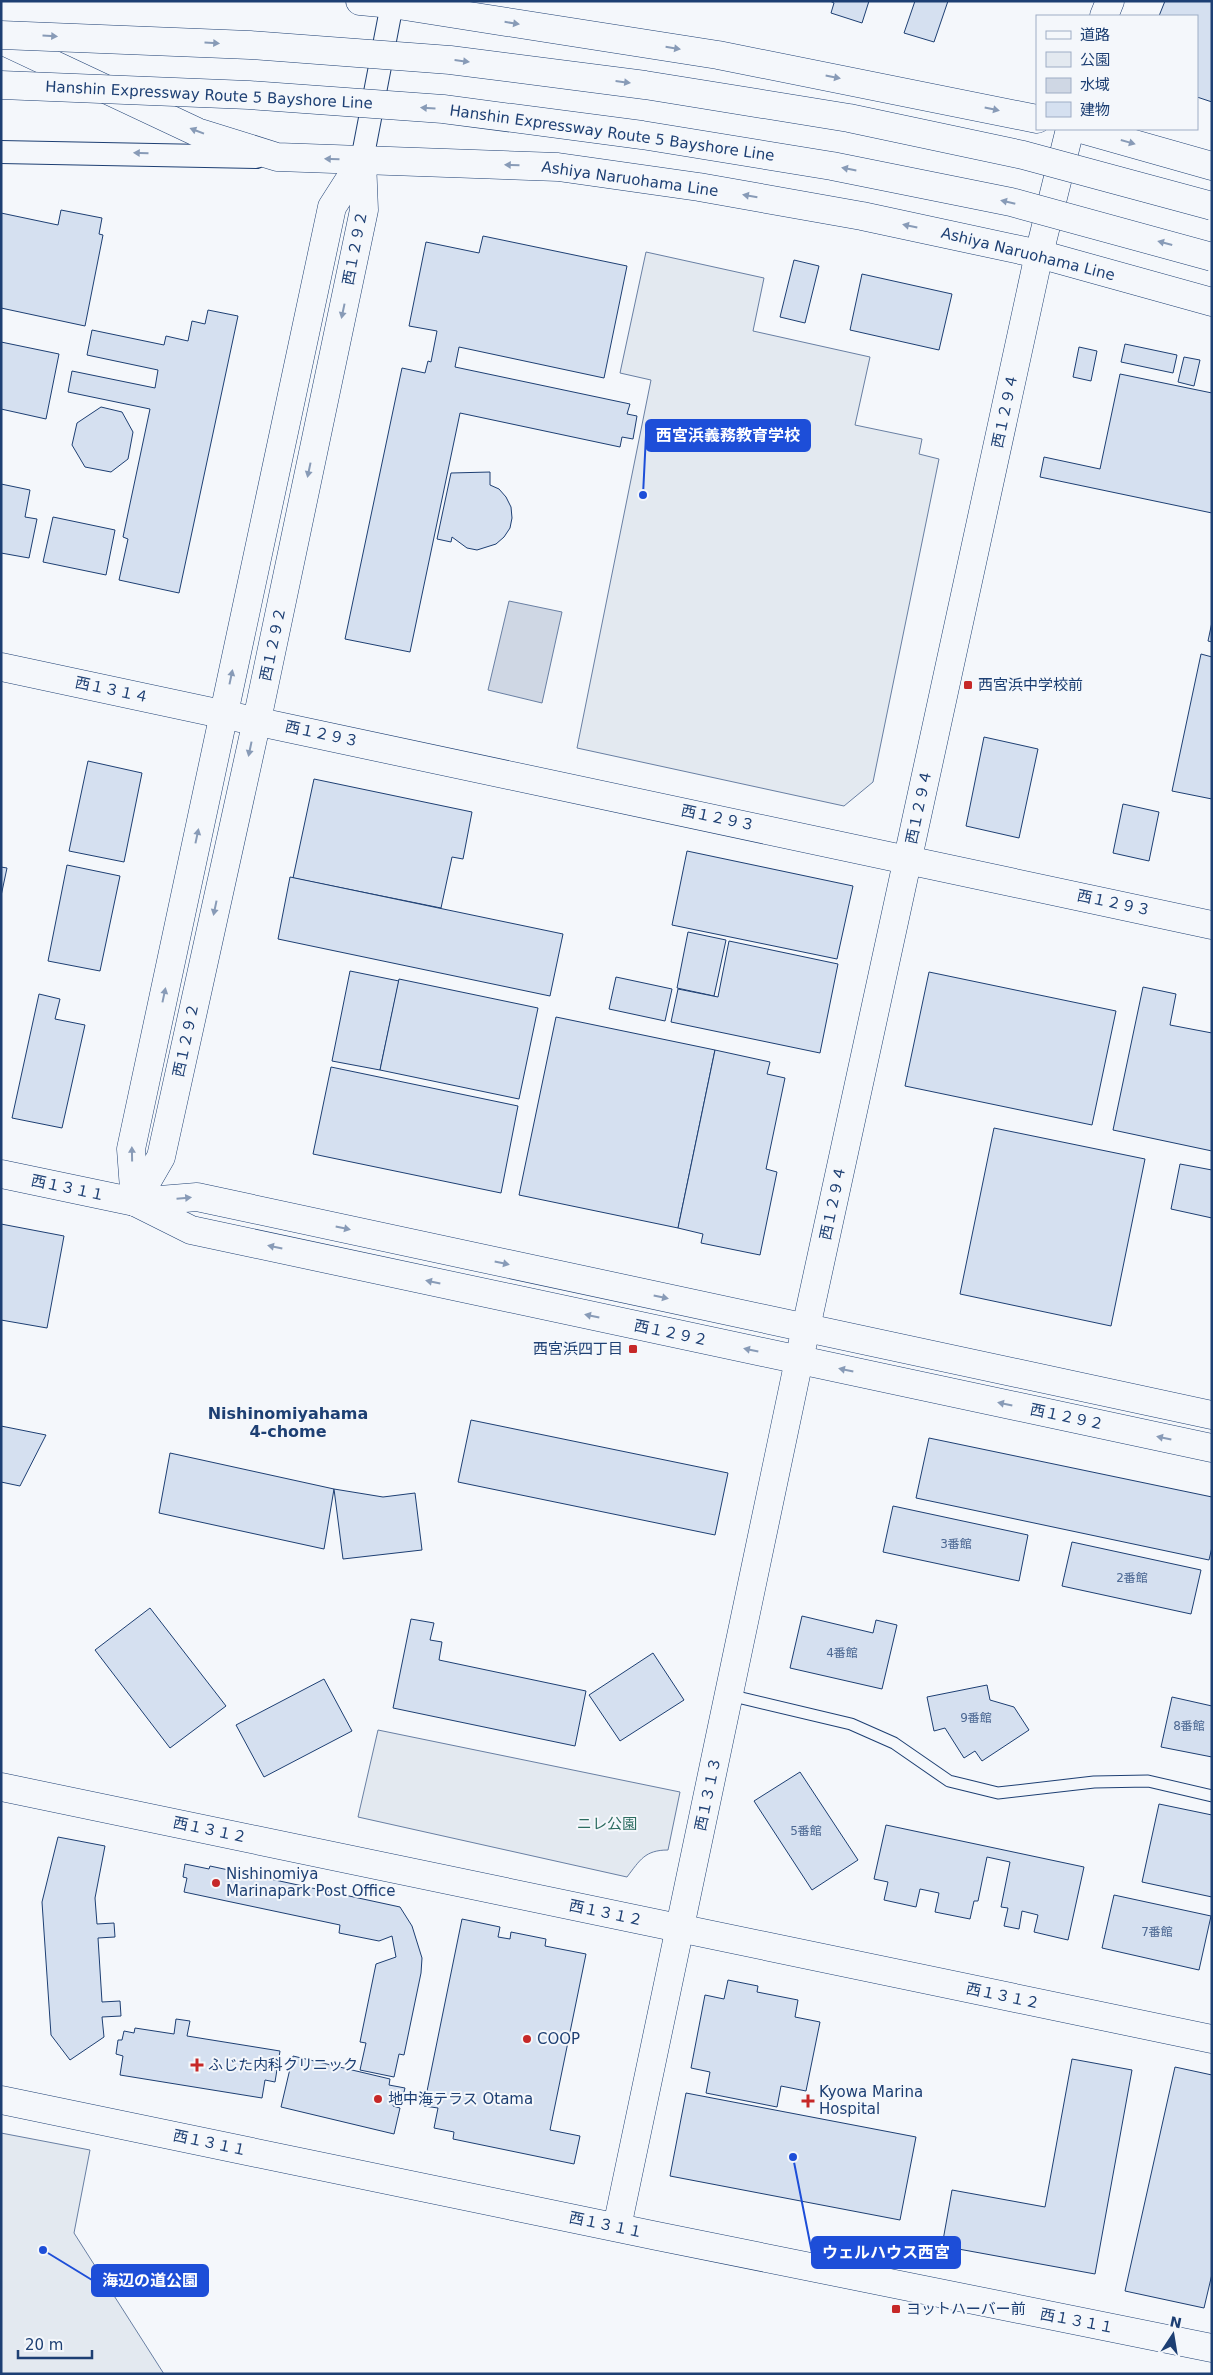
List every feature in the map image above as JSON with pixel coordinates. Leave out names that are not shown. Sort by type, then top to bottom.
[{"type":"main road","points":[[360,1],[392,4],[718,55],[1036,119]]},
{"type":"main road","points":[[1104,15],[1110,1]]},
{"type":"main road","points":[[1,35],[250,45],[450,60],[646,85],[849,118],[1023,155],[1212,206]]},
{"type":"main road","name":"Ashiya Naruohama Line","points":[[1,40],[197,132],[277,157],[558,167],[699,187],[852,214],[1040,254],[1212,302]]},
{"type":"main road","name":"Hanshin Expressway Route 5 Bayshore Line","points":[[1,85],[249,95],[444,109],[642,135],[832,166],[1011,202],[1212,257]]},
{"type":"main road","name":"西１２９４","points":[[799,1360],[1040,254],[1070,130]]},
{"type":"main road","points":[[1085,130],[1212,166]]},
{"type":"main road","name":"西１２９２","points":[[135,1202],[131,1149],[332,207],[362,160]]},
{"type":"main road","name":"西１２９２","points":[[135,1202],[161,1157],[364,210],[362,160]]},
{"type":"main road","name":"西１３１４","points":[[1,667],[223,713]]},
{"type":"main road","name":"西１２９３","points":[[223,713],[1212,924]]},
{"type":"main road","name":"西１３１１","points":[[1,1174],[135,1202]]},
{"type":"main road","points":[[135,1202],[197,1197],[1212,1415]]},
{"type":"main road","name":"西１２９２","points":[[135,1202],[191,1230],[1212,1448]]},
{"type":"main road","name":"西１３１３","points":[[617,2227],[799,1360]]},
{"type":"main road","name":"西１３１２","points":[[1,1787],[1212,2039]]},
{"type":"main road","name":"西１３１１","points":[[1,2100],[1212,2348]]},
{"type":"street","points":[[362,160],[392,4]]},
{"type":"street","points":[[1,152],[114,152],[277,157]]},
{"type":"lane","points":[[729,1695],[852,1724],[894,1743],[949,1781],[998,1793],[1094,1782],[1148,1782],[1212,1796]]},
{"type":"green space","points":[[646,252],[764,278],[753,331],[870,357],[855,425],[922,439],[919,454],[939,459],[873,782],[844,806],[577,748],[651,380],[620,373]]},
{"type":"green space","name":"ニレ公園","points":[[378,1730],[680,1792],[668,1850],[660,1850],[648,1854],[627,1877],[358,1817]]},
{"type":"green space","points":[[1,2133],[90,2150],[74,2233],[164,2374],[1,2374]]},
{"type":"water","points":[[509,601],[562,612],[542,703],[488,690]]},
{"type":"building","points":[[830,1],[869,1],[862,23],[831,13],[834,3]]},
{"type":"building","points":[[915,1],[948,1],[934,42],[904,33]]},
{"type":"building","points":[[1165,1],[1212,1],[1212,102],[1198,97],[1198,15],[1159,15]]},
{"type":"building","points":[[61,210],[102,218],[99,234],[103,235],[85,326],[1,308],[1,213],[58,225]]},
{"type":"building","points":[[483,236],[627,266],[604,378],[459,347],[455,367],[630,404],[627,414],[637,416],[633,439],[622,437],[620,447],[460,413],[410,652],[345,639],[402,368],[425,373],[428,361],[431,362],[437,331],[409,326],[426,242],[479,253]]},
{"type":"building","points":[[794,260],[819,266],[805,323],[780,317]]},
{"type":"building","points":[[862,274],[952,294],[939,350],[850,330]]},
{"type":"building","points":[[208,310],[238,316],[179,593],[119,580],[128,539],[123,537],[150,409],[68,392],[72,371],[155,388],[158,370],[87,355],[92,330],[164,345],[166,336],[188,341],[192,321],[205,324]]},
{"type":"building","points":[[1,342],[59,354],[46,419],[1,409]]},
{"type":"building","points":[[1125,344],[1177,355],[1173,373],[1121,362]]},
{"type":"building","points":[[1079,347],[1097,351],[1091,381],[1073,377]]},
{"type":"building","points":[[1184,357],[1200,360],[1194,386],[1178,382]]},
{"type":"building","points":[[1120,374],[1212,393],[1212,513],[1040,477],[1044,457],[1100,469]]},
{"type":"building","points":[[101,407],[122,412],[133,432],[128,459],[111,472],[85,467],[72,445],[77,423]]},
{"type":"building","points":[[490,472],[490,485],[499,489],[511,507],[512,518],[510,528],[504,537],[496,544],[477,550],[467,548],[452,537],[451,542],[437,539],[451,473]]},
{"type":"building","points":[[1,484],[30,490],[25,517],[37,519],[29,558],[1,553]]},
{"type":"building","points":[[53,517],[115,530],[106,575],[43,562]]},
{"type":"building","points":[[1212,622],[1212,642],[1208,641]]},
{"type":"building","points":[[1201,654],[1212,657],[1212,799],[1172,791]]},
{"type":"building","points":[[984,737],[1038,749],[1019,838],[966,826]]},
{"type":"building","points":[[88,761],[142,773],[124,862],[69,851]]},
{"type":"building","points":[[314,779],[472,812],[463,859],[452,857],[441,908],[293,878]]},
{"type":"building","points":[[1123,804],[1159,812],[1149,861],[1113,853]]},
{"type":"building","points":[[687,851],[853,886],[837,959],[672,925]]},
{"type":"building","points":[[67,865],[120,876],[100,971],[48,961]]},
{"type":"building","points":[[1,867],[7,868],[1,896]]},
{"type":"building","points":[[290,877],[563,934],[550,996],[278,939]]},
{"type":"building","points":[[688,932],[726,940],[714,996],[677,988]]},
{"type":"building","points":[[729,941],[838,964],[820,1053],[671,1022],[678,989],[718,997]]},
{"type":"building","points":[[350,971],[399,981],[380,1070],[332,1061]]},
{"type":"building","points":[[929,972],[1116,1011],[1092,1125],[905,1086]]},
{"type":"building","points":[[616,977],[672,989],[665,1021],[609,1009]]},
{"type":"building","points":[[399,979],[538,1008],[519,1099],[380,1070]]},
{"type":"building","points":[[1143,987],[1176,994],[1170,1025],[1212,1033],[1212,1151],[1113,1130]]},
{"type":"building","points":[[39,994],[60,999],[55,1019],[85,1025],[62,1128],[12,1118]]},
{"type":"building","points":[[556,1017],[715,1050],[678,1228],[519,1195]]},
{"type":"building","points":[[715,1050],[770,1062],[767,1074],[785,1078],[766,1169],[777,1172],[760,1255],[701,1243],[703,1234],[678,1228]]},
{"type":"building","points":[[331,1067],[518,1106],[501,1193],[313,1154]]},
{"type":"building","points":[[994,1128],[1145,1159],[1111,1326],[960,1294]]},
{"type":"building","points":[[1180,1164],[1212,1170],[1212,1218],[1171,1209]]},
{"type":"building","points":[[1,1224],[64,1236],[47,1328],[1,1320]]},
{"type":"building","points":[[471,1420],[728,1473],[715,1535],[458,1482]]},
{"type":"building","points":[[1,1426],[46,1435],[20,1486],[1,1482]]},
{"type":"building","points":[[929,1438],[1212,1497],[1212,1547],[1209,1560],[916,1498]]},
{"type":"building","points":[[170,1453],[334,1489],[324,1549],[159,1513]]},
{"type":"building","points":[[334,1489],[383,1497],[415,1493],[422,1550],[343,1559]]},
{"type":"building","points":[[893,1506],[1028,1535],[1019,1581],[883,1552]]},
{"type":"building","points":[[1072,1542],[1201,1570],[1191,1614],[1062,1586]]},
{"type":"building","points":[[150,1608],[226,1706],[170,1748],[95,1650]]},
{"type":"building","points":[[802,1616],[873,1633],[876,1620],[897,1625],[882,1689],[790,1668]]},
{"type":"building","points":[[411,1619],[434,1623],[430,1640],[442,1642],[439,1660],[586,1691],[575,1746],[393,1708]]},
{"type":"building","points":[[653,1653],[684,1700],[620,1741],[589,1695]]},
{"type":"building","points":[[324,1679],[352,1731],[264,1777],[236,1725]]},
{"type":"building","points":[[987,1685],[990,1700],[1014,1707],[1029,1730],[982,1761],[975,1751],[964,1758],[945,1728],[934,1731],[927,1697]]},
{"type":"building","points":[[1172,1697],[1212,1706],[1212,1757],[1161,1747]]},
{"type":"building","points":[[800,1772],[858,1860],[812,1890],[754,1801]]},
{"type":"building","points":[[1159,1804],[1212,1815],[1212,1897],[1142,1882]]},
{"type":"building","points":[[886,1825],[1084,1867],[1068,1940],[1034,1932],[1038,1915],[1022,1911],[1019,1929],[1004,1926],[1008,1908],[1001,1907],[1010,1862],[987,1857],[978,1901],[974,1901],[970,1919],[935,1912],[939,1893],[920,1889],[916,1907],[884,1900],[888,1882],[874,1879]]},
{"type":"building","points":[[58,1837],[105,1846],[95,1898],[97,1924],[114,1923],[115,1937],[98,1938],[102,2002],[120,2001],[121,2016],[102,2017],[104,2037],[70,2060],[51,2035],[42,1902]]},
{"type":"building","points":[[185,1864],[209,1869],[210,1866],[400,1907],[412,1926],[422,1958],[421,1973],[404,2055],[399,2054],[394,2077],[360,2070],[366,2043],[360,2042],[376,1964],[396,1957],[392,1936],[379,1941],[339,1933],[340,1925],[184,1892],[187,1878],[183,1877]]},
{"type":"building","points":[[1114,1895],[1211,1916],[1199,1970],[1102,1948]]},
{"type":"building","points":[[462,1919],[500,1927],[498,1937],[510,1939],[511,1932],[546,1939],[545,1946],[586,1954],[550,2130],[580,2136],[574,2164],[453,2139],[454,2132],[434,2128],[438,2108],[424,2106]]},
{"type":"building","points":[[728,1980],[758,1986],[757,1992],[798,2000],[795,2017],[820,2022],[806,2091],[781,2086],[777,2107],[706,2093],[710,2072],[691,2068],[705,1995],[724,1999]]},
{"type":"building","points":[[176,2019],[190,2021],[187,2036],[280,2051],[275,2082],[265,2080],[262,2098],[120,2075],[123,2056],[116,2054],[118,2040],[122,2040],[124,2031],[134,2033],[135,2028],[174,2034]]},
{"type":"building","points":[[293,2056],[390,2079],[389,2085],[405,2088],[402,2100],[395,2099],[393,2106],[400,2108],[394,2134],[281,2107]]},
{"type":"building","points":[[1072,2059],[1132,2070],[1095,2274],[942,2246],[952,2190],[1045,2207]]},
{"type":"building","points":[[1175,2067],[1212,2075],[1212,2274],[1204,2308],[1125,2291]]},
{"type":"building","points":[[686,2093],[916,2137],[900,2220],[670,2176]]},
{"type":"place","name":"西宮浜義務教育学校","points":[[643,495]]},
{"type":"place","name":"西宮浜中学校前","points":[[968,685]]},
{"type":"place","name":"西宮浜四丁目","points":[[633,1349]]},
{"type":"place","name":"Nishinomiya Marinapark Post Office","points":[[216,1883]]},
{"type":"place","name":"COOP","points":[[527,2039]]},
{"type":"place","name":"ふじた内科クリニック","points":[[197,2065]]},
{"type":"place","name":"地中海テラス Otama","points":[[378,2099]]},
{"type":"place","name":"Kyowa Marina Hospital","points":[[808,2101]]},
{"type":"place","name":"ウェルハウス西宮","points":[[793,2157]]},
{"type":"place","name":"海辺の道公園","points":[[43,2250]]},
{"type":"place","name":"ヨットハーバー前","points":[[896,2309]]},
{"type":"district","name":"Nishinomiyahama 4-chome","points":[[288,1422]]}]
